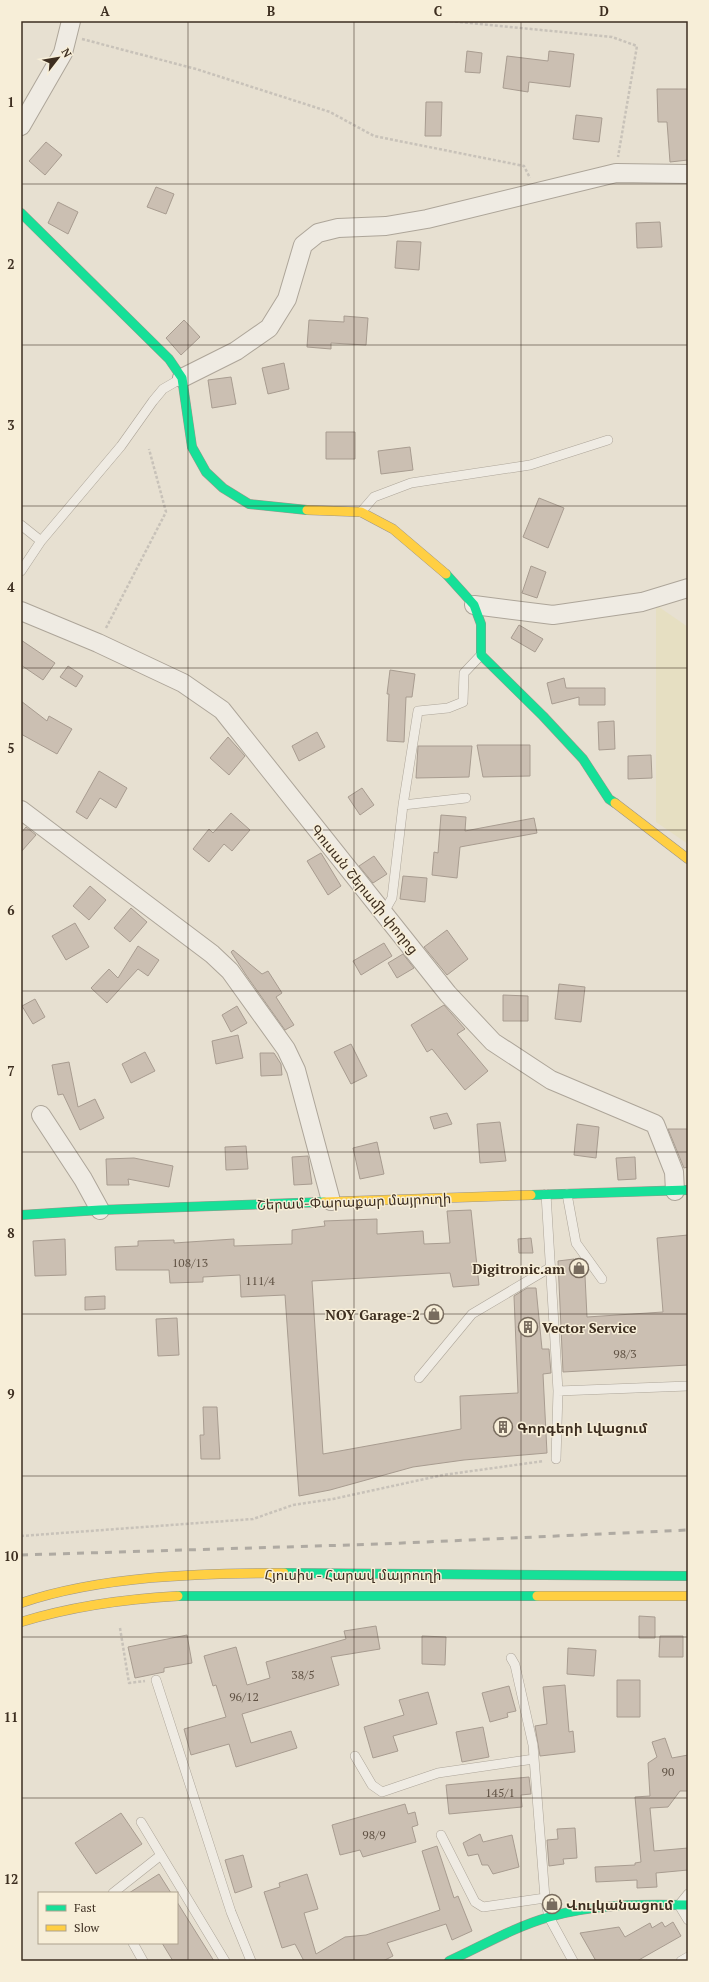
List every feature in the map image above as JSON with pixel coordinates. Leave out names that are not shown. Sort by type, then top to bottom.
[{"type":"main road","points":[[21,213],[160,349],[182,378],[192,447],[206,472],[223,488],[249,504],[326,512],[361,512],[398,534],[450,577],[474,604],[481,624],[480,655],[543,716],[583,759],[609,799],[688,859]]},
{"type":"main road","name":"Շերամ-Փարաքար մայրուղի","points":[[21,1215],[100,1210],[331,1201],[567,1193],[682,1191]]},
{"type":"main road","name":"Հյուսիս - Հարավ մայրուղի","points":[[21,1602],[48,1594],[98,1584],[222,1573],[688,1576]]},
{"type":"main road","name":"Հյուսիս - Հարավ մայրուղի","points":[[21,1622],[85,1606],[143,1598],[278,1594],[688,1596]]},
{"type":"main road","points":[[449,1961],[549,1917],[592,1907],[684,1905]]},
{"type":"street","points":[[21,126],[63,53],[69,28]]},
{"type":"street","points":[[182,378],[236,351],[269,328],[287,299],[303,245],[318,233],[338,228],[386,226],[427,219],[536,191],[616,173],[688,174]]},
{"type":"street","points":[[474,604],[553,615],[642,602],[688,588]]},
{"type":"street","name":"Գուսան Շերամի փողոց","points":[[21,611],[98,643],[183,683],[222,710],[280,785],[384,912],[448,994],[493,1042],[551,1080],[655,1124],[682,1191]]},
{"type":"street","points":[[21,810],[212,954],[230,971],[286,1049],[296,1070],[331,1201]]},
{"type":"street","points":[[41,1115],[83,1179],[100,1210]]},
{"type":"lane","points":[[21,571],[41,541],[121,446],[153,401],[164,389],[182,378]]},
{"type":"lane","points":[[361,512],[374,497],[411,483],[530,466],[608,440]]},
{"type":"lane","points":[[21,525],[41,541]]},
{"type":"lane","points":[[384,912],[392,898],[403,805],[418,712],[448,708],[463,702],[464,673],[480,655]]},
{"type":"lane","points":[[403,805],[466,798]]},
{"type":"lane","points":[[567,1193],[576,1243],[602,1279]]},
{"type":"lane","points":[[546,1194],[558,1391],[556,1459]]},
{"type":"lane","points":[[419,1378],[472,1314],[551,1267]]},
{"type":"lane","points":[[558,1391],[688,1386]]},
{"type":"lane","points":[[511,1658],[515,1665],[533,1745],[545,1898],[549,1917],[573,1961]]},
{"type":"lane","points":[[156,1680],[231,1912],[251,1961]]},
{"type":"lane","points":[[355,1756],[372,1786],[382,1792],[438,1773],[534,1759]]},
{"type":"lane","points":[[141,1822],[225,1961]]},
{"type":"lane","points":[[441,1835],[476,1902],[482,1907],[545,1898]]},
{"type":"lane","points":[[114,1892],[161,1855]]},
{"type":"lane","points":[[688,1894],[684,1905],[688,1920]]},
{"type":"lane","points":[[134,1944],[143,1961]]},
{"type":"lane","points":[[681,1961],[688,1957]]},
{"type":"path","points":[[450,21],[612,37],[637,46],[616,173]]},
{"type":"path","points":[[69,28],[330,112],[374,136],[524,166],[536,191]]},
{"type":"path","points":[[98,643],[166,512],[148,449]]},
{"type":"path","points":[[21,1536],[253,1519],[293,1505],[333,1499],[444,1475],[556,1459]]},
{"type":"path","points":[[120,1628],[129,1683],[156,1680]]},
{"type":"shaded area","points":[[656,605],[688,627],[688,844],[656,822]]},
{"type":"building","points":[[467,51],[482,53],[480,73],[465,72]]},
{"type":"building","points":[[549,51],[574,54],[570,87],[529,82],[528,92],[503,88],[507,56],[548,61]]},
{"type":"building","points":[[657,89],[688,89],[688,160],[670,162],[667,122],[658,122]]},
{"type":"building","points":[[426,102],[442,102],[441,136],[425,136]]},
{"type":"building","points":[[576,115],[602,118],[599,142],[573,139]]},
{"type":"building","points":[[46,142],[62,155],[45,175],[29,161]]},
{"type":"building","points":[[156,187],[174,194],[166,214],[147,207]]},
{"type":"building","points":[[58,202],[78,212],[68,234],[48,223]]},
{"type":"building","points":[[660,222],[662,247],[637,248],[636,223]]},
{"type":"building","points":[[397,241],[421,242],[419,270],[395,268]]},
{"type":"building","points":[[344,316],[368,318],[366,345],[331,343],[331,349],[307,347],[309,320],[344,322]]},
{"type":"building","points":[[184,320],[200,337],[181,355],[166,338]]},
{"type":"building","points":[[284,363],[289,389],[268,394],[262,368]]},
{"type":"building","points":[[231,377],[236,404],[212,408],[208,380]]},
{"type":"building","points":[[326,432],[355,432],[355,459],[326,459]]},
{"type":"building","points":[[410,447],[413,470],[381,474],[378,451]]},
{"type":"building","points":[[539,498],[564,508],[548,548],[523,537]]},
{"type":"building","points":[[531,566],[546,572],[537,598],[522,593]]},
{"type":"building","points":[[519,625],[543,639],[535,652],[511,638]]},
{"type":"building","points":[[21,640],[55,663],[43,680],[21,665]]},
{"type":"building","points":[[68,666],[83,676],[76,687],[60,677]]},
{"type":"building","points":[[390,670],[415,674],[412,697],[406,697],[404,742],[387,741],[389,694],[387,694]]},
{"type":"building","points":[[564,678],[566,688],[605,688],[605,705],[579,705],[579,697],[552,704],[547,683]]},
{"type":"building","points":[[21,701],[47,721],[49,716],[72,729],[57,754],[21,734]]},
{"type":"building","points":[[614,721],[615,749],[599,750],[598,722]]},
{"type":"building","points":[[317,732],[325,747],[299,761],[292,746]]},
{"type":"building","points":[[228,737],[245,756],[229,775],[210,758]]},
{"type":"building","points":[[477,745],[530,745],[530,776],[483,777]]},
{"type":"building","points":[[418,746],[472,746],[469,777],[416,778]]},
{"type":"building","points":[[651,755],[652,778],[628,779],[628,756]]},
{"type":"building","points":[[99,771],[127,788],[116,808],[100,798],[87,819],[76,812]]},
{"type":"building","points":[[362,788],[374,805],[360,815],[348,797]]},
{"type":"building","points":[[231,813],[250,830],[232,851],[224,844],[209,862],[193,849],[209,829],[213,833]]},
{"type":"building","points":[[441,815],[466,817],[465,831],[534,818],[537,833],[460,847],[457,878],[432,875],[434,852],[438,853]]},
{"type":"building","points":[[26,827],[36,835],[21,852],[21,833]]},
{"type":"building","points":[[321,853],[341,886],[328,895],[307,861]]},
{"type":"building","points":[[374,856],[387,874],[373,883],[359,866]]},
{"type":"building","points":[[403,876],[427,878],[425,902],[400,899]]},
{"type":"building","points":[[90,886],[106,900],[89,920],[73,906]]},
{"type":"building","points":[[131,908],[147,922],[130,942],[114,928]]},
{"type":"building","points":[[75,923],[89,947],[66,960],[52,936]]},
{"type":"building","points":[[447,930],[468,959],[447,975],[424,947]]},
{"type":"building","points":[[384,943],[392,956],[361,975],[353,961]]},
{"type":"building","points":[[138,946],[159,960],[148,976],[138,969],[107,1003],[91,988],[109,969],[118,978]]},
{"type":"building","points":[[233,950],[262,974],[268,971],[282,993],[276,997],[294,1025],[285,1030],[231,952]]},
{"type":"building","points":[[403,954],[414,968],[397,978],[388,963]]},
{"type":"building","points":[[559,984],[585,987],[581,1022],[555,1019]]},
{"type":"building","points":[[503,995],[528,996],[528,1021],[503,1021]]},
{"type":"building","points":[[35,999],[45,1017],[33,1024],[22,1006]]},
{"type":"building","points":[[444,1005],[465,1029],[457,1034],[488,1071],[465,1090],[432,1049],[427,1052],[411,1025]]},
{"type":"building","points":[[237,1006],[247,1023],[231,1032],[222,1015]]},
{"type":"building","points":[[238,1035],[243,1058],[216,1064],[212,1041]]},
{"type":"building","points":[[351,1044],[367,1076],[351,1084],[334,1052]]},
{"type":"building","points":[[145,1052],[155,1071],[131,1083],[122,1064]]},
{"type":"building","points":[[260,1053],[274,1053],[281,1064],[282,1075],[261,1076]]},
{"type":"building","points":[[69,1062],[78,1107],[95,1099],[104,1118],[80,1130],[63,1094],[58,1095],[52,1065]]},
{"type":"building","points":[[447,1113],[452,1124],[434,1129],[430,1117]]},
{"type":"building","points":[[500,1122],[506,1161],[480,1163],[477,1124]]},
{"type":"building","points":[[577,1124],[599,1127],[596,1158],[574,1155]]},
{"type":"building","points":[[668,1129],[688,1129],[688,1167],[684,1168]]},
{"type":"building","points":[[377,1142],[384,1174],[360,1179],[353,1148]]},
{"type":"building","points":[[246,1146],[248,1169],[226,1170],[225,1147]]},
{"type":"building","points":[[308,1156],[312,1184],[294,1185],[292,1157]]},
{"type":"building","points":[[635,1157],[636,1179],[618,1180],[616,1158]]},
{"type":"building","points":[[134,1158],[173,1166],[169,1187],[128,1179],[129,1185],[107,1185],[106,1159]]},
{"type":"building","points":[[471,1210],[479,1285],[453,1287],[450,1273],[312,1281],[323,1454],[461,1429],[460,1396],[518,1393],[514,1296],[527,1288],[536,1288],[542,1349],[549,1349],[551,1373],[543,1374],[547,1453],[464,1460],[413,1467],[330,1490],[299,1496],[285,1295],[241,1297],[240,1275],[203,1277],[203,1282],[170,1283],[169,1270],[116,1270],[115,1247],[138,1246],[138,1241],[174,1240],[174,1243],[234,1239],[234,1246],[292,1244],[292,1230],[325,1226],[324,1221],[377,1219],[377,1234],[423,1231],[424,1244],[450,1243],[447,1211]]},
{"type":"building","points":[[688,1235],[688,1365],[563,1372],[558,1261],[574,1259],[585,1276],[587,1317],[663,1312],[657,1238]]},
{"type":"building","points":[[531,1238],[533,1253],[519,1253],[518,1239]]},
{"type":"building","points":[[65,1239],[66,1275],[35,1276],[33,1241]]},
{"type":"building","points":[[105,1296],[105,1309],[85,1310],[85,1297]]},
{"type":"building","points":[[177,1318],[179,1355],[158,1356],[156,1319]]},
{"type":"building","points":[[203,1407],[217,1407],[220,1459],[201,1459],[200,1435],[204,1435]]},
{"type":"building","points":[[639,1616],[655,1617],[655,1638],[639,1638]]},
{"type":"building","points":[[376,1626],[380,1649],[331,1657],[339,1685],[242,1714],[251,1743],[291,1731],[297,1748],[236,1767],[229,1744],[191,1755],[184,1729],[226,1717],[216,1685],[213,1686],[204,1656],[236,1647],[247,1685],[270,1678],[266,1662],[346,1639],[344,1631]]},
{"type":"building","points":[[187,1635],[192,1663],[164,1668],[164,1672],[135,1678],[128,1647]]},
{"type":"building","points":[[422,1636],[446,1637],[445,1665],[422,1664]]},
{"type":"building","points":[[660,1636],[683,1636],[683,1657],[659,1657]]},
{"type":"building","points":[[568,1648],[596,1650],[594,1676],[567,1674]]},
{"type":"building","points":[[617,1680],[640,1680],[640,1717],[617,1717]]},
{"type":"building","points":[[565,1685],[569,1732],[573,1731],[575,1752],[540,1756],[535,1726],[547,1724],[543,1687]]},
{"type":"building","points":[[509,1686],[516,1711],[507,1713],[508,1717],[490,1722],[482,1693]]},
{"type":"building","points":[[428,1692],[437,1724],[393,1736],[398,1751],[373,1758],[364,1727],[404,1715],[399,1700]]},
{"type":"building","points":[[483,1727],[489,1757],[462,1762],[456,1732]]},
{"type":"building","points":[[665,1738],[672,1758],[688,1755],[688,1791],[680,1791],[668,1807],[650,1808],[654,1851],[688,1848],[688,1870],[656,1873],[657,1887],[637,1888],[637,1880],[596,1882],[595,1867],[635,1865],[635,1863],[641,1862],[635,1797],[650,1796],[648,1763],[657,1757],[652,1742]]},
{"type":"building","points":[[529,1777],[531,1794],[521,1795],[522,1807],[449,1814],[446,1785]]},
{"type":"building","points":[[405,1804],[408,1814],[415,1812],[418,1825],[412,1827],[416,1842],[363,1857],[360,1850],[340,1855],[332,1825]]},
{"type":"building","points":[[121,1813],[142,1844],[96,1874],[75,1843]]},
{"type":"building","points":[[575,1828],[577,1858],[563,1859],[564,1864],[549,1866],[547,1840],[558,1839],[557,1829]]},
{"type":"building","points":[[480,1834],[483,1842],[512,1835],[519,1867],[493,1874],[488,1865],[482,1865],[478,1854],[468,1856],[463,1843]]},
{"type":"building","points":[[437,1846],[454,1898],[458,1896],[472,1931],[452,1940],[446,1924],[387,1943],[393,1956],[383,1961],[304,1961],[295,1944],[282,1948],[264,1892],[280,1887],[279,1883],[307,1874],[318,1909],[304,1913],[316,1954],[345,1937],[366,1935],[440,1910],[422,1851]]},
{"type":"building","points":[[243,1855],[252,1887],[235,1893],[225,1860]]},
{"type":"building","points":[[159,1874],[170,1892],[131,1892]]},
{"type":"building","points":[[178,1904],[214,1961],[173,1961],[163,1944],[178,1944]]},
{"type":"building","points":[[662,1922],[665,1927],[673,1922],[681,1936],[637,1961],[596,1961],[580,1933],[619,1927],[625,1937],[650,1923],[652,1928]]},
{"type":"railway","points":[[21,1555],[381,1544],[688,1530]]},
{"type":"traffic: fast","points":[[21,213],[169,359],[182,378],[192,447],[206,472],[223,488],[249,504],[307,510]]},
{"type":"traffic: fast","points":[[446,574],[474,605],[481,624],[481,655],[543,716],[583,759],[609,799],[615,803]]},
{"type":"traffic: fast","points":[[531,1195],[688,1190]]},
{"type":"traffic: fast","points":[[21,1215],[100,1210],[324,1202]]},
{"type":"traffic: fast","points":[[284,1573],[688,1576]]},
{"type":"traffic: fast","points":[[178,1596],[537,1596]]},
{"type":"traffic: fast","points":[[449,1961],[523,1926],[566,1913],[600,1907],[688,1905]]},
{"type":"traffic: slow","points":[[307,510],[361,512],[393,529],[446,574]]},
{"type":"traffic: slow","points":[[615,803],[688,859]]},
{"type":"traffic: slow","points":[[324,1202],[531,1195]]},
{"type":"traffic: slow","points":[[21,1603],[84,1587],[151,1578],[185,1575],[284,1573]]},
{"type":"traffic: slow","points":[[21,1622],[40,1616],[99,1604],[178,1596]]},
{"type":"traffic: slow","points":[[537,1596],[688,1596]]},
{"type":"place","name":"Digitronic.am","points":[[579,1268]]},
{"type":"place","name":"NOY Garage-2","points":[[434,1314]]},
{"type":"place","name":"Vector Service","points":[[528,1327]]},
{"type":"place","name":"Գորգերի Լվացում","points":[[503,1427]]},
{"type":"place","name":"Վուլկանացում","points":[[552,1904]]}]
